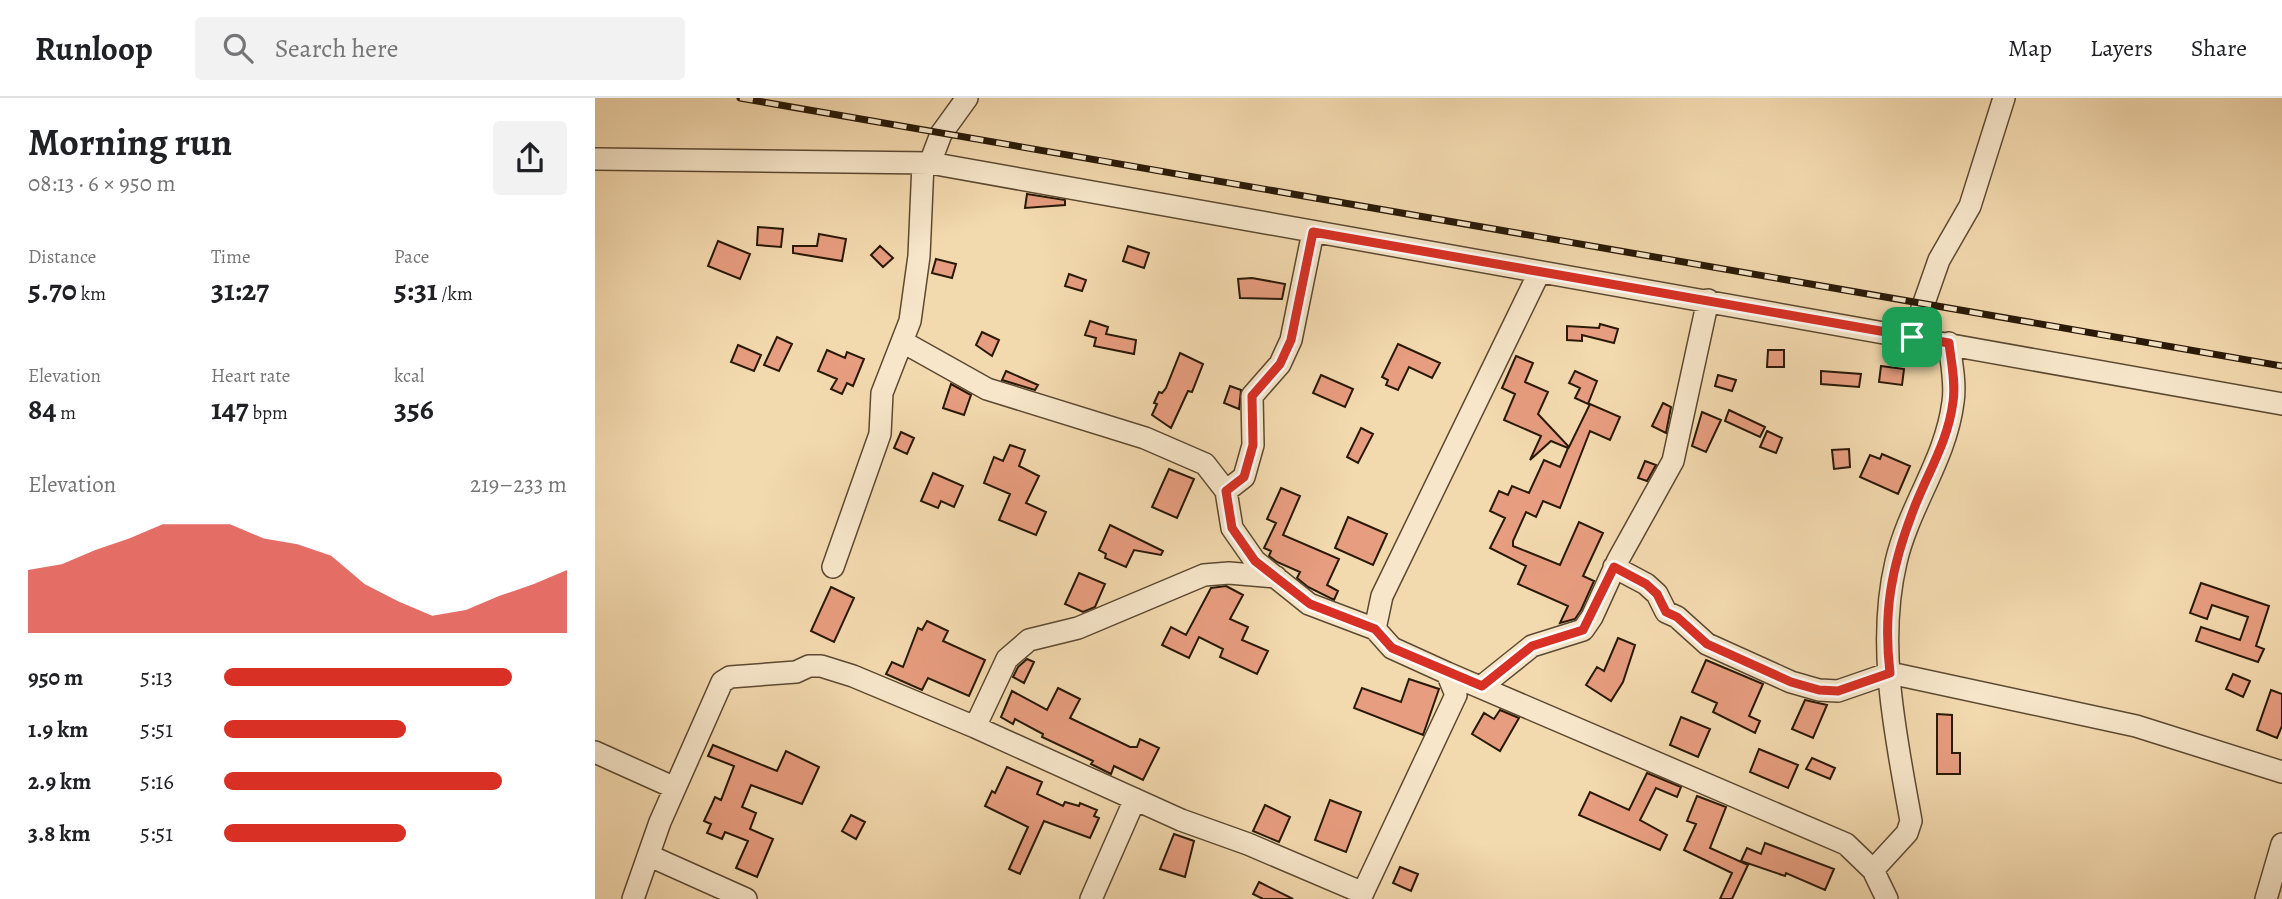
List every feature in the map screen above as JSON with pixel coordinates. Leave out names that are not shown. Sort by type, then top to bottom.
[{"type":"street","points":[[833,567],[880,433],[882,393],[910,321],[927,163],[941,134],[967,98]]},
{"type":"street","points":[[1912,337],[1938,260],[1970,206],[2004,98]]},
{"type":"street","points":[[595,159],[927,163],[2282,404]]},
{"type":"street","points":[[1226,491],[1244,477],[1253,445],[1252,396],[1280,364],[1291,340],[1313,232]]},
{"type":"street","points":[[1375,629],[1382,596],[1539,273]]},
{"type":"street","points":[[1482,686],[1532,646],[1583,630],[1614,567],[1674,461],[1709,300]]},
{"type":"street","points":[[903,342],[987,389],[1146,438],[1205,464],[1226,491],[1232,528],[1255,561],[1310,604],[1375,629],[1392,648],[1447,673],[1846,844],[1873,870],[1887,899]]},
{"type":"street","points":[[1873,870],[1907,833],[1910,821],[1885,629],[1896,561],[1914,510],[1944,443],[1954,399],[1949,343]]},
{"type":"street","points":[[1614,567],[1646,584],[1657,594],[1666,612],[1677,617],[1707,644],[1791,682],[1819,690],[1838,691],[1890,673],[2136,726],[2282,772]]},
{"type":"street","points":[[975,727],[1007,659],[1029,640],[1090,624],[1204,575],[1276,577]]},
{"type":"street","points":[[633,899],[675,788],[722,682],[730,677],[796,672],[809,666],[821,666],[853,676],[1361,896],[1456,695],[1447,673]]},
{"type":"street","points":[[595,752],[675,788]]},
{"type":"street","points":[[1091,899],[1135,799]]},
{"type":"street","points":[[2266,899],[2282,844]]},
{"type":"street","points":[[650,856],[747,899]]},
{"type":"building","points":[[1027,194],[1065,200],[1065,205],[1025,208]]},
{"type":"building","points":[[758,227],[783,229],[781,247],[757,245]]},
{"type":"building","points":[[819,234],[846,239],[842,261],[793,253],[793,246],[817,246]]},
{"type":"building","points":[[718,241],[750,254],[740,279],[708,266]]},
{"type":"building","points":[[880,246],[893,258],[883,267],[871,255]]},
{"type":"building","points":[[1128,246],[1149,253],[1144,268],[1123,261]]},
{"type":"building","points":[[936,259],[956,264],[952,278],[932,273]]},
{"type":"building","points":[[1069,274],[1086,280],[1082,291],[1065,286]]},
{"type":"building","points":[[1252,278],[1285,284],[1282,299],[1240,298],[1238,279]]},
{"type":"building","points":[[1090,321],[1108,327],[1106,334],[1136,340],[1134,354],[1094,346],[1096,338],[1085,335]]},
{"type":"building","points":[[1600,324],[1618,329],[1614,343],[1582,335],[1582,341],[1567,340],[1567,326],[1599,328]]},
{"type":"building","points":[[982,332],[999,340],[992,356],[976,345]]},
{"type":"building","points":[[777,337],[792,344],[779,371],[764,365]]},
{"type":"building","points":[[1398,344],[1440,363],[1432,378],[1409,367],[1398,390],[1386,385],[1388,380],[1382,377]]},
{"type":"building","points":[[738,345],[761,355],[754,371],[731,362]]},
{"type":"building","points":[[827,350],[845,358],[847,352],[864,359],[853,386],[847,383],[842,394],[831,389],[837,379],[818,371]]},
{"type":"building","points":[[1768,350],[1784,350],[1784,367],[1767,367]]},
{"type":"building","points":[[1180,353],[1203,364],[1192,392],[1188,391],[1171,428],[1152,415],[1157,404],[1154,403],[1159,392],[1162,393],[1166,388]]},
{"type":"building","points":[[1516,356],[1533,363],[1525,382],[1548,392],[1538,414],[1569,447],[1590,404],[1620,417],[1610,440],[1590,431],[1560,508],[1543,501],[1536,517],[1526,512],[1513,541],[1513,546],[1560,565],[1579,522],[1603,533],[1583,576],[1594,581],[1581,610],[1575,619],[1560,623],[1568,606],[1518,584],[1526,566],[1490,548],[1505,518],[1490,511],[1499,491],[1508,495],[1512,486],[1529,493],[1544,460],[1560,467],[1568,448],[1551,441],[1530,460],[1541,436],[1504,420],[1515,394],[1502,388]]},
{"type":"building","points":[[1881,366],[1904,369],[1902,385],[1879,382]]},
{"type":"building","points":[[1006,371],[1038,385],[1035,390],[1002,380]]},
{"type":"building","points":[[1575,371],[1597,381],[1588,404],[1575,398],[1580,388],[1569,383]]},
{"type":"building","points":[[1821,371],[1861,374],[1859,387],[1821,384]]},
{"type":"building","points":[[1321,375],[1353,389],[1345,407],[1313,393]]},
{"type":"building","points":[[1718,375],[1736,380],[1732,391],[1715,386]]},
{"type":"building","points":[[951,384],[971,395],[964,415],[943,408]]},
{"type":"building","points":[[1230,386],[1241,390],[1239,409],[1224,403]]},
{"type":"building","points":[[1663,403],[1671,407],[1666,433],[1652,426]]},
{"type":"building","points":[[1729,410],[1765,427],[1760,437],[1725,421]]},
{"type":"building","points":[[1702,412],[1721,420],[1706,452],[1692,446]]},
{"type":"building","points":[[1361,428],[1373,434],[1358,463],[1347,457]]},
{"type":"building","points":[[1767,431],[1782,438],[1776,453],[1760,447]]},
{"type":"building","points":[[901,432],[914,438],[907,454],[894,448]]},
{"type":"building","points":[[1010,445],[1025,450],[1019,466],[1039,476],[1026,503],[1046,512],[1036,535],[999,520],[1010,494],[984,483],[994,457],[1003,461]]},
{"type":"building","points":[[1849,449],[1850,467],[1834,469],[1832,450]]},
{"type":"building","points":[[1882,454],[1910,466],[1898,494],[1860,477],[1870,455],[1880,459]]},
{"type":"building","points":[[1645,461],[1656,465],[1647,481],[1638,478]]},
{"type":"building","points":[[1169,469],[1194,479],[1177,518],[1152,507]]},
{"type":"building","points":[[933,473],[963,486],[954,507],[941,501],[938,508],[921,501]]},
{"type":"building","points":[[1281,488],[1300,496],[1283,535],[1339,559],[1327,585],[1338,591],[1334,600],[1308,587],[1297,578],[1300,572],[1277,562],[1269,556],[1271,551],[1264,548],[1276,523],[1267,519]]},
{"type":"building","points":[[1348,517],[1387,534],[1373,565],[1335,548]]},
{"type":"building","points":[[1110,525],[1163,551],[1161,555],[1134,550],[1126,567],[1105,558],[1106,554],[1099,550]]},
{"type":"building","points":[[1079,573],[1105,584],[1095,607],[1083,612],[1065,604]]},
{"type":"building","points":[[2201,583],[2269,606],[2256,646],[2264,649],[2258,662],[2196,641],[2201,627],[2240,640],[2248,617],[2212,605],[2207,619],[2190,613]]},
{"type":"building","points":[[1226,586],[1243,595],[1230,619],[1248,627],[1242,640],[1268,651],[1257,674],[1220,657],[1223,649],[1199,637],[1189,658],[1162,645],[1171,627],[1186,635],[1211,588]]},
{"type":"building","points":[[831,587],[854,598],[834,642],[811,631]]},
{"type":"building","points":[[927,621],[948,631],[943,641],[985,660],[969,696],[928,678],[922,690],[886,674],[892,662],[903,667],[918,628],[922,630]]},
{"type":"building","points":[[1618,638],[1635,645],[1623,682],[1611,701],[1586,685],[1597,667],[1604,671]]},
{"type":"building","points":[[1027,659],[1034,662],[1024,683],[1013,677],[1018,667]]},
{"type":"building","points":[[1706,660],[1763,684],[1749,716],[1760,721],[1755,733],[1713,712],[1717,703],[1692,692]]},
{"type":"building","points":[[2233,674],[2250,681],[2243,697],[2226,689]]},
{"type":"building","points":[[1409,679],[1439,689],[1423,735],[1354,708],[1362,688],[1401,702]]},
{"type":"building","points":[[1058,688],[1080,699],[1070,718],[1130,747],[1137,747],[1140,739],[1159,748],[1143,780],[1114,766],[1111,774],[1091,764],[1093,761],[1042,737],[1043,734],[1015,719],[1013,724],[1001,717],[1012,691],[1047,710]]},
{"type":"building","points":[[2271,690],[2282,694],[2282,726],[2277,738],[2257,730]]},
{"type":"building","points":[[1805,700],[1827,705],[1813,738],[1792,729]]},
{"type":"building","points":[[1500,710],[1519,718],[1500,751],[1472,734],[1484,713],[1494,719]]},
{"type":"building","points":[[1937,714],[1952,715],[1952,753],[1960,753],[1960,774],[1937,774]]},
{"type":"building","points":[[1681,717],[1710,729],[1698,757],[1670,745]]},
{"type":"building","points":[[713,745],[777,771],[786,751],[819,767],[802,804],[751,785],[742,807],[756,813],[750,829],[773,839],[757,877],[736,868],[748,841],[725,832],[722,839],[707,833],[711,824],[704,821],[715,797],[721,800],[734,766],[708,756]]},
{"type":"building","points":[[1759,749],[1798,765],[1788,788],[1750,772]]},
{"type":"building","points":[[1812,758],[1835,768],[1830,779],[1806,769]]},
{"type":"building","points":[[1007,767],[1042,782],[1037,794],[1063,806],[1065,802],[1079,806],[1080,803],[1097,810],[1094,816],[1099,818],[1090,838],[1044,821],[1020,874],[1009,869],[1028,827],[985,806],[992,791],[995,793]]},
{"type":"building","points":[[1647,773],[1681,787],[1677,797],[1656,788],[1640,820],[1667,835],[1660,850],[1579,815],[1590,792],[1629,810]]},
{"type":"building","points":[[1697,796],[1726,807],[1710,848],[1748,865],[1732,899],[1720,899],[1732,873],[1684,850],[1696,824],[1687,821]]},
{"type":"building","points":[[1330,800],[1361,812],[1346,852],[1315,840]]},
{"type":"building","points":[[1265,805],[1290,817],[1279,842],[1253,831]]},
{"type":"building","points":[[851,815],[865,822],[856,839],[842,831]]},
{"type":"building","points":[[1174,834],[1194,841],[1185,877],[1160,869]]},
{"type":"building","points":[[1765,843],[1834,869],[1825,890],[1786,873],[1785,876],[1741,861],[1747,848],[1761,854]]},
{"type":"building","points":[[1400,867],[1418,874],[1411,891],[1393,883]]},
{"type":"building","points":[[1259,882],[1293,899],[1263,899],[1253,894]]},
{"type":"railway","points":[[740,98],[2282,366]]},
{"type":"route","points":[[1313,232],[1912,337],[1949,343],[1954,399],[1944,443],[1914,510],[1896,561],[1885,629],[1890,673],[1838,691],[1819,690],[1791,682],[1707,644],[1677,617],[1666,612],[1657,594],[1646,584],[1614,567],[1592,617],[1583,630],[1532,646],[1482,686],[1392,648],[1375,629],[1310,604],[1255,561],[1232,528],[1226,491],[1244,477],[1253,445],[1255,420],[1252,396],[1280,364],[1291,340],[1313,232]]}]
